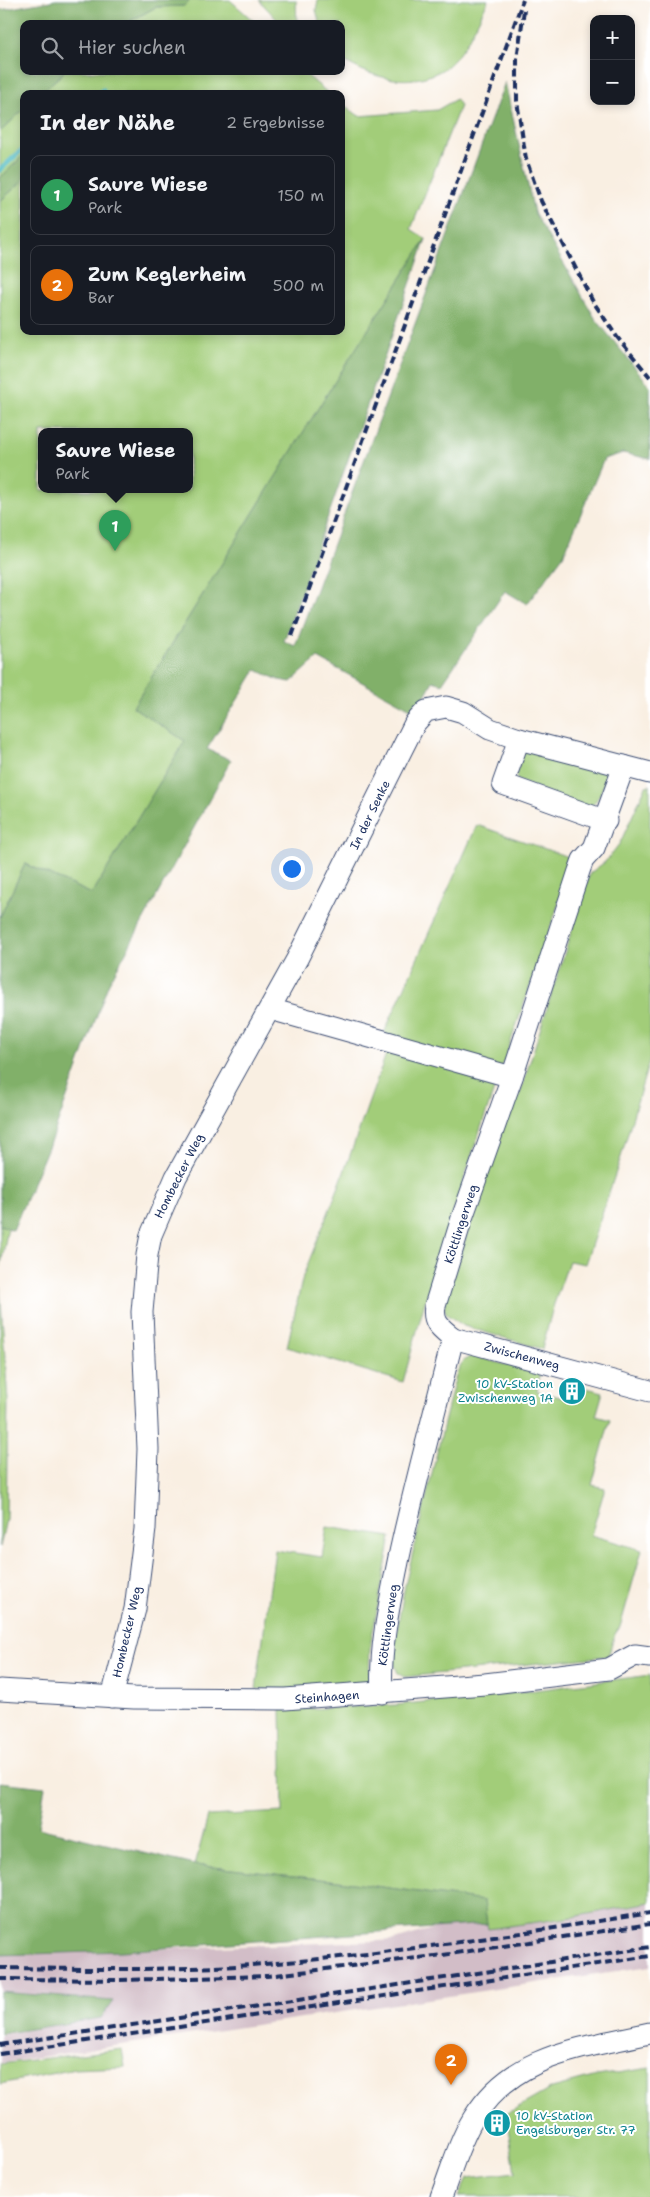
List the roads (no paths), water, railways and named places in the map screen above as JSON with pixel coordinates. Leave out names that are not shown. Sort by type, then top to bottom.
[{"type":"street","name":"In der Senke","points":[[270,1009],[346,864],[415,723],[426,712],[446,707],[463,712],[490,729],[519,739],[650,773]]},
{"type":"street","points":[[519,739],[503,784],[606,821]]},
{"type":"street","name":"Köttlingerweg","points":[[382,1693],[382,1667],[388,1608],[406,1526],[453,1338],[436,1324],[433,1316],[435,1306],[462,1218],[512,1077],[583,860],[594,848],[606,821],[624,766]]},
{"type":"street","points":[[270,1009],[512,1077]]},
{"type":"street","name":"Hombecker Weg","points":[[112,1697],[135,1609],[144,1530],[148,1468],[142,1312],[146,1255],[158,1215],[176,1177],[270,1009]]},
{"type":"street","name":"Zwischenweg","points":[[453,1338],[650,1391]]},
{"type":"street","name":"Steinhagen","points":[[0,1690],[112,1697],[284,1699],[485,1684],[609,1669],[635,1655],[650,1657]]},
{"type":"street","points":[[441,2197],[474,2118],[502,2083],[520,2070],[542,2059],[650,2033]]},
{"type":"waterway","points":[[0,170],[20,152]]},
{"type":"railway","points":[[292,636],[523,0]]},
{"type":"railway","points":[[524,10],[517,59],[517,101],[526,159],[541,201],[592,300],[617,337],[650,377]]},
{"type":"railway","points":[[0,1968],[165,1969],[313,1960],[410,1949],[650,1913]]},
{"type":"railway","points":[[0,1979],[120,1980],[267,1976],[443,1955],[650,1924]]},
{"type":"railway","points":[[0,2045],[650,1947]]},
{"type":"railway","points":[[0,2054],[650,1956]]},
{"type":"place","name":"Saure Wiese","points":[[115,551]]},
{"type":"place","name":"10 kV-Station Zwischenweg 1A","points":[[572,1391]]},
{"type":"place","name":"Zum Keglerheim","points":[[451,2085]]},
{"type":"place","name":"10 kV-Station Engelsburger Str. 77","points":[[497,2123]]}]
